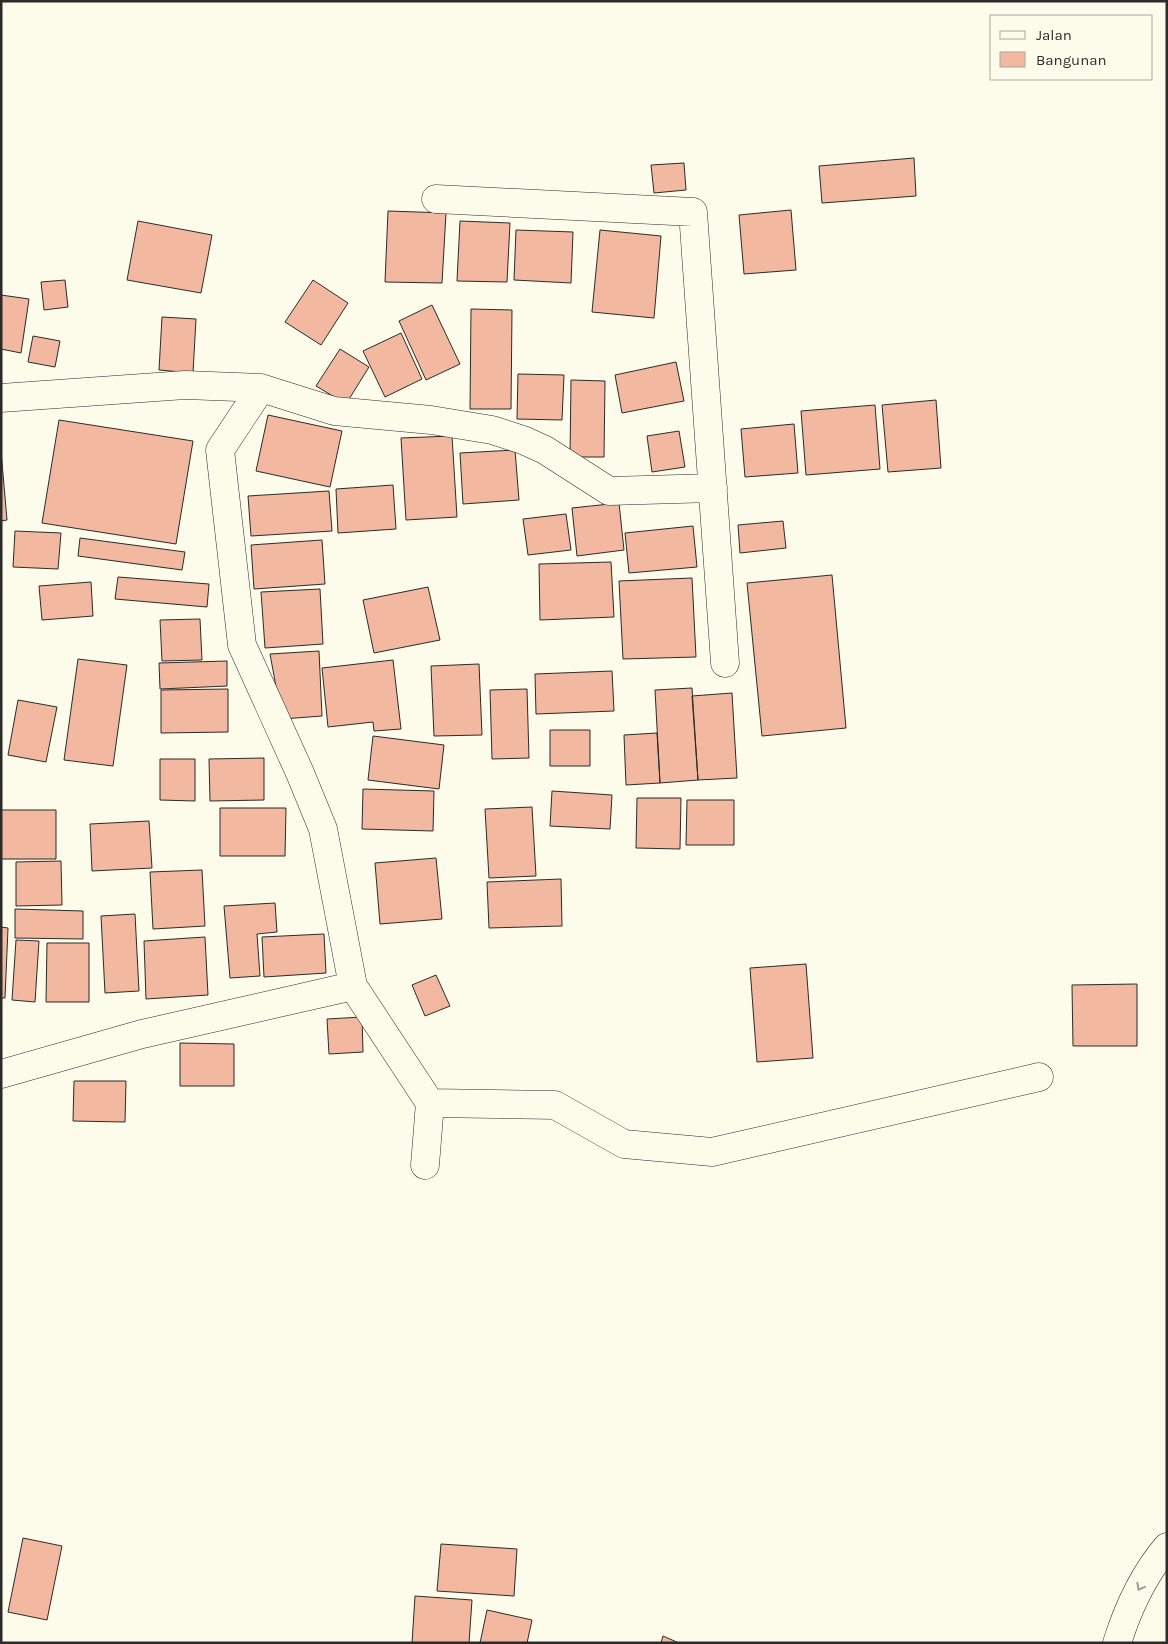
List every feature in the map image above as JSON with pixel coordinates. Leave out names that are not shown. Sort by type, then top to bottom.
[{"type":"main road","points":[[436,199],[693,212],[725,663]]},
{"type":"main road","points":[[1,398],[185,386],[261,388],[334,411],[432,420],[492,430],[523,440],[545,450],[609,491],[713,488]]},
{"type":"main road","points":[[261,388],[220,450],[242,646],[300,773],[323,830],[353,986],[430,1104],[425,1165]]},
{"type":"main road","points":[[1,1074],[142,1034],[353,986]]},
{"type":"main road","points":[[430,1104],[555,1105],[624,1144],[712,1152],[1039,1077]]},
{"type":"main road","points":[[1116,1643],[1126,1614],[1153,1563],[1167,1547]]},
{"type":"building","points":[[914,158],[916,196],[822,203],[819,166]]},
{"type":"building","points":[[684,163],[686,190],[654,193],[651,165]]},
{"type":"building","points":[[791,210],[796,270],[744,274],[739,215]]},
{"type":"building","points":[[388,211],[446,213],[442,283],[385,282]]},
{"type":"building","points":[[138,221],[212,235],[201,293],[127,280]]},
{"type":"building","points":[[460,221],[510,223],[507,282],[457,281]]},
{"type":"building","points":[[516,230],[573,232],[571,283],[514,280]]},
{"type":"building","points":[[600,230],[661,236],[654,318],[592,312]]},
{"type":"building","points":[[65,280],[68,307],[44,310],[41,282]]},
{"type":"building","points":[[313,280],[348,303],[321,345],[285,322]]},
{"type":"building","points":[[1,295],[29,299],[21,353],[1,349]]},
{"type":"building","points":[[432,305],[460,364],[426,380],[399,321]]},
{"type":"building","points":[[471,309],[512,310],[511,409],[470,409]]},
{"type":"building","points":[[162,317],[196,319],[193,373],[159,370]]},
{"type":"building","points":[[401,333],[422,379],[385,397],[363,351]]},
{"type":"building","points":[[33,336],[60,341],[55,367],[28,362]]},
{"type":"building","points":[[340,349],[369,367],[346,404],[316,386]]},
{"type":"building","points":[[676,362],[684,401],[622,413],[615,375]]},
{"type":"building","points":[[518,374],[564,375],[562,420],[517,419]]},
{"type":"building","points":[[571,380],[605,381],[604,457],[570,457]]},
{"type":"building","points":[[936,400],[941,468],[888,472],[882,405]]},
{"type":"building","points":[[875,405],[880,469],[806,475],[801,411]]},
{"type":"building","points":[[268,415],[342,431],[330,487],[256,471]]},
{"type":"building","points":[[59,420],[193,441],[176,544],[42,523]]},
{"type":"building","points":[[794,424],[798,473],[745,477],[741,429]]},
{"type":"building","points":[[679,431],[685,467],[652,472],[647,436]]},
{"type":"building","points":[[452,436],[457,517],[406,520],[401,438]]},
{"type":"building","points":[[515,450],[519,500],[463,504],[460,453]]},
{"type":"building","points":[[1,451],[7,520],[1,521]]},
{"type":"building","points":[[393,485],[396,529],[338,533],[336,489]]},
{"type":"building","points":[[329,491],[332,531],[251,536],[248,496]]},
{"type":"building","points":[[619,503],[624,550],[577,556],[572,508]]},
{"type":"building","points":[[566,514],[571,550],[528,555],[523,519]]},
{"type":"building","points":[[783,521],[786,548],[740,553],[738,525]]},
{"type":"building","points":[[693,526],[697,567],[629,573],[625,533]]},
{"type":"building","points":[[15,531],[61,533],[58,569],[13,567]]},
{"type":"building","points":[[80,538],[185,552],[182,570],[78,556]]},
{"type":"building","points":[[322,540],[325,584],[254,589],[251,545]]},
{"type":"building","points":[[611,562],[614,617],[540,620],[539,564]]},
{"type":"building","points":[[832,575],[846,728],[762,736],[747,583]]},
{"type":"building","points":[[118,577],[209,584],[207,607],[115,599]]},
{"type":"building","points":[[692,578],[696,657],[623,659],[619,581]]},
{"type":"building","points":[[91,582],[93,616],[42,620],[39,586]]},
{"type":"building","points":[[428,587],[440,640],[374,653],[363,600]]},
{"type":"building","points":[[320,589],[323,644],[265,648],[261,592]]},
{"type":"building","points":[[200,619],[202,660],[162,661],[160,620]]},
{"type":"building","points":[[319,651],[322,716],[282,719],[270,654]]},
{"type":"building","points":[[78,659],[127,665],[113,766],[64,760]]},
{"type":"building","points":[[393,660],[401,729],[374,731],[373,722],[328,727],[322,668]]},
{"type":"building","points":[[227,661],[227,686],[160,689],[159,663]]},
{"type":"building","points":[[479,664],[482,735],[434,736],[431,666]]},
{"type":"building","points":[[612,671],[614,711],[536,714],[535,674]]},
{"type":"building","points":[[692,688],[698,780],[660,783],[655,690]]},
{"type":"building","points":[[228,689],[228,732],[161,733],[161,690]]},
{"type":"building","points":[[527,689],[529,758],[492,759],[490,690]]},
{"type":"building","points":[[732,693],[737,778],[698,780],[692,696]]},
{"type":"building","points":[[18,700],[57,707],[46,762],[8,755]]},
{"type":"building","points":[[550,730],[590,730],[590,766],[550,766]]},
{"type":"building","points":[[657,733],[660,783],[626,785],[624,735]]},
{"type":"building","points":[[373,736],[444,745],[439,789],[368,780]]},
{"type":"building","points":[[264,758],[264,800],[210,801],[209,759]]},
{"type":"building","points":[[160,759],[195,759],[195,801],[160,800]]},
{"type":"building","points":[[363,789],[434,791],[433,831],[362,829]]},
{"type":"building","points":[[552,791],[612,795],[610,829],[550,826]]},
{"type":"building","points":[[637,798],[681,798],[680,849],[636,848]]},
{"type":"building","points":[[687,800],[734,800],[734,845],[686,845]]},
{"type":"building","points":[[532,807],[536,876],[489,878],[485,809]]},
{"type":"building","points":[[220,808],[286,808],[285,856],[220,856]]},
{"type":"building","points":[[1,810],[56,810],[56,859],[1,859]]},
{"type":"building","points":[[149,821],[152,868],[92,871],[90,824]]},
{"type":"building","points":[[436,858],[442,919],[380,924],[375,863]]},
{"type":"building","points":[[61,861],[62,905],[16,906],[16,862]]},
{"type":"building","points":[[202,870],[205,926],[153,929],[150,872]]},
{"type":"building","points":[[561,879],[562,926],[489,928],[487,882]]},
{"type":"building","points":[[275,903],[277,932],[257,934],[260,976],[230,978],[224,906]]},
{"type":"building","points":[[15,909],[83,911],[83,939],[15,938]]},
{"type":"building","points":[[135,914],[139,991],[105,993],[101,916]]},
{"type":"building","points":[[1,927],[8,928],[5,998],[1,998]]},
{"type":"building","points":[[324,934],[326,973],[264,977],[262,937]]},
{"type":"building","points":[[205,937],[208,995],[146,999],[144,941]]},
{"type":"building","points":[[16,940],[39,941],[35,1002],[12,1000]]},
{"type":"building","points":[[47,943],[89,943],[89,1002],[46,1002]]},
{"type":"building","points":[[806,964],[813,1058],[757,1062],[750,968]]},
{"type":"building","points":[[436,975],[450,1006],[425,1016],[412,985]]},
{"type":"building","points":[[1137,984],[1137,1046],[1073,1046],[1072,985]]},
{"type":"building","points":[[362,1017],[363,1052],[329,1054],[327,1019]]},
{"type":"building","points":[[180,1043],[234,1044],[234,1086],[180,1086]]},
{"type":"building","points":[[74,1081],[126,1081],[125,1122],[73,1121]]},
{"type":"building","points":[[23,1538],[62,1546],[47,1620],[8,1612]]},
{"type":"building","points":[[441,1544],[517,1549],[514,1596],[437,1591]]},
{"type":"building","points":[[415,1596],[472,1600],[469,1643],[412,1643]]},
{"type":"building","points":[[487,1610],[532,1620],[527,1643],[480,1643]]},
{"type":"building","points":[[663,1636],[679,1643],[661,1643]]}]
